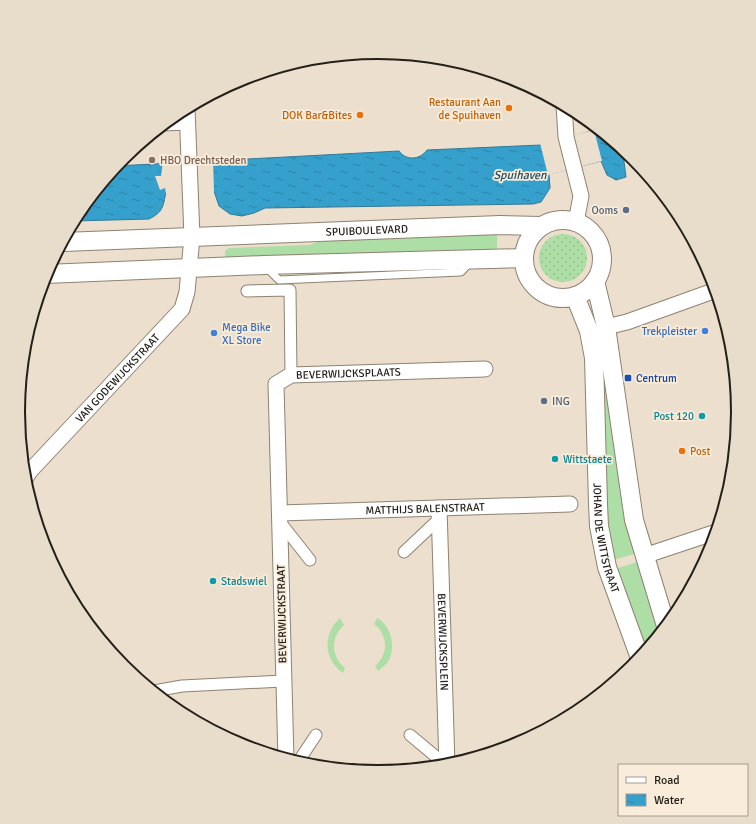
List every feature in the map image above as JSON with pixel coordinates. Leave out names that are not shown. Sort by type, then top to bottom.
[{"type":"street","points":[[565,113],[566,137],[581,196],[576,222]]},
{"type":"street","points":[[187,115],[192,237],[190,268]]},
{"type":"street","points":[[173,125],[188,124]]},
{"type":"street","points":[[564,220],[576,222],[592,232],[598,240],[601,249],[602,265],[595,281],[583,292],[575,296],[556,297],[540,290],[528,275],[524,258],[526,249],[529,240],[541,226],[552,221],[564,220]]},
{"type":"street","name":"SPUIBOULEVARD","points":[[68,242],[500,225],[541,226]]},
{"type":"street","points":[[53,274],[264,265],[474,258],[524,258]]},
{"type":"street","name":"VAN GODEWIJCKSTRAAT","points":[[30,470],[182,309],[187,292],[190,268]]},
{"type":"street","points":[[595,281],[606,327],[634,520],[664,619]]},
{"type":"street","points":[[247,291],[290,290],[291,375]]},
{"type":"street","points":[[606,327],[627,322],[710,292]]},
{"type":"street","name":"JOHAN DE WITTSTRAAT","points":[[575,296],[589,331],[594,358],[599,526],[607,567],[638,651]]},
{"type":"street","name":"BEVERWIJCKSPLAATS","points":[[279,469],[276,384],[291,375],[485,369]]},
{"type":"street","name":"BEVERWIJCKSTRAAT","points":[[279,469],[286,753]]},
{"type":"street","name":"MATTHIJS BALENSTRAAT","points":[[280,518],[439,514],[570,504]]},
{"type":"street","points":[[404,552],[439,514]]},
{"type":"street","name":"BEVERWIJCKSPLEIN","points":[[439,514],[446,758]]},
{"type":"street","points":[[280,518],[310,560]]},
{"type":"street","points":[[644,556],[709,534]]},
{"type":"street","points":[[160,690],[182,686],[283,681]]},
{"type":"street","points":[[302,756],[316,735]]},
{"type":"street","name":"BEVERWIJCKSPLEIN","points":[[410,735],[439,759]]},
{"type":"green space","points":[[497,231],[497,251],[225,259],[225,251],[229,248],[309,245],[338,236]]},
{"type":"green space","points":[[558,234],[568,234],[580,241],[587,253],[587,263],[580,275],[568,282],[558,282],[550,278],[543,271],[539,263],[539,253],[543,245],[550,238]]},
{"type":"green space","points":[[607,378],[630,538],[634,554],[610,561],[605,538],[601,382]]},
{"type":"green space","points":[[637,562],[659,626],[640,649],[612,570]]},
{"type":"green space","points":[[340,618],[344,625],[336,636],[334,647],[337,658],[345,668],[343,673],[332,661],[328,646],[330,631]]},
{"type":"green space","points":[[377,618],[386,626],[392,642],[389,660],[378,671],[375,666],[383,656],[385,645],[382,633],[374,624]]},
{"type":"water","name":"Spuihaven","points":[[591,131],[624,158],[626,177],[616,180],[607,175],[601,161],[549,174],[550,188],[541,202],[533,204],[265,208],[242,216],[230,214],[219,206],[214,191],[166,192],[162,208],[157,214],[149,219],[81,221],[98,197],[125,166],[399,151],[409,158],[413,158],[421,156],[427,150],[541,145]]},
{"type":"pier","points":[[591,131],[595,134],[602,161],[548,175],[540,143]]},
{"type":"pier","points":[[213,158],[214,192],[166,194],[165,188],[160,190],[155,176],[161,176],[163,161]]},
{"type":"place","name":"Restaurant Aan de Spuihaven","points":[[509,108]]},
{"type":"place","name":"DOK Bar&Bites","points":[[360,115]]},
{"type":"place","name":"HBO Drechtsteden","points":[[152,160]]},
{"type":"place","name":"Ooms","points":[[626,210]]},
{"type":"place","name":"Trekpleister","points":[[705,331]]},
{"type":"place","name":"Mega Bike XL Store","points":[[214,333]]},
{"type":"place","name":"Centrum","points":[[628,378]]},
{"type":"place","name":"ING","points":[[544,401]]},
{"type":"place","name":"Post 120","points":[[702,416]]},
{"type":"place","name":"Post","points":[[682,451]]},
{"type":"place","name":"Wittstaete","points":[[555,459]]},
{"type":"place","name":"Stadswiel","points":[[213,581]]}]
